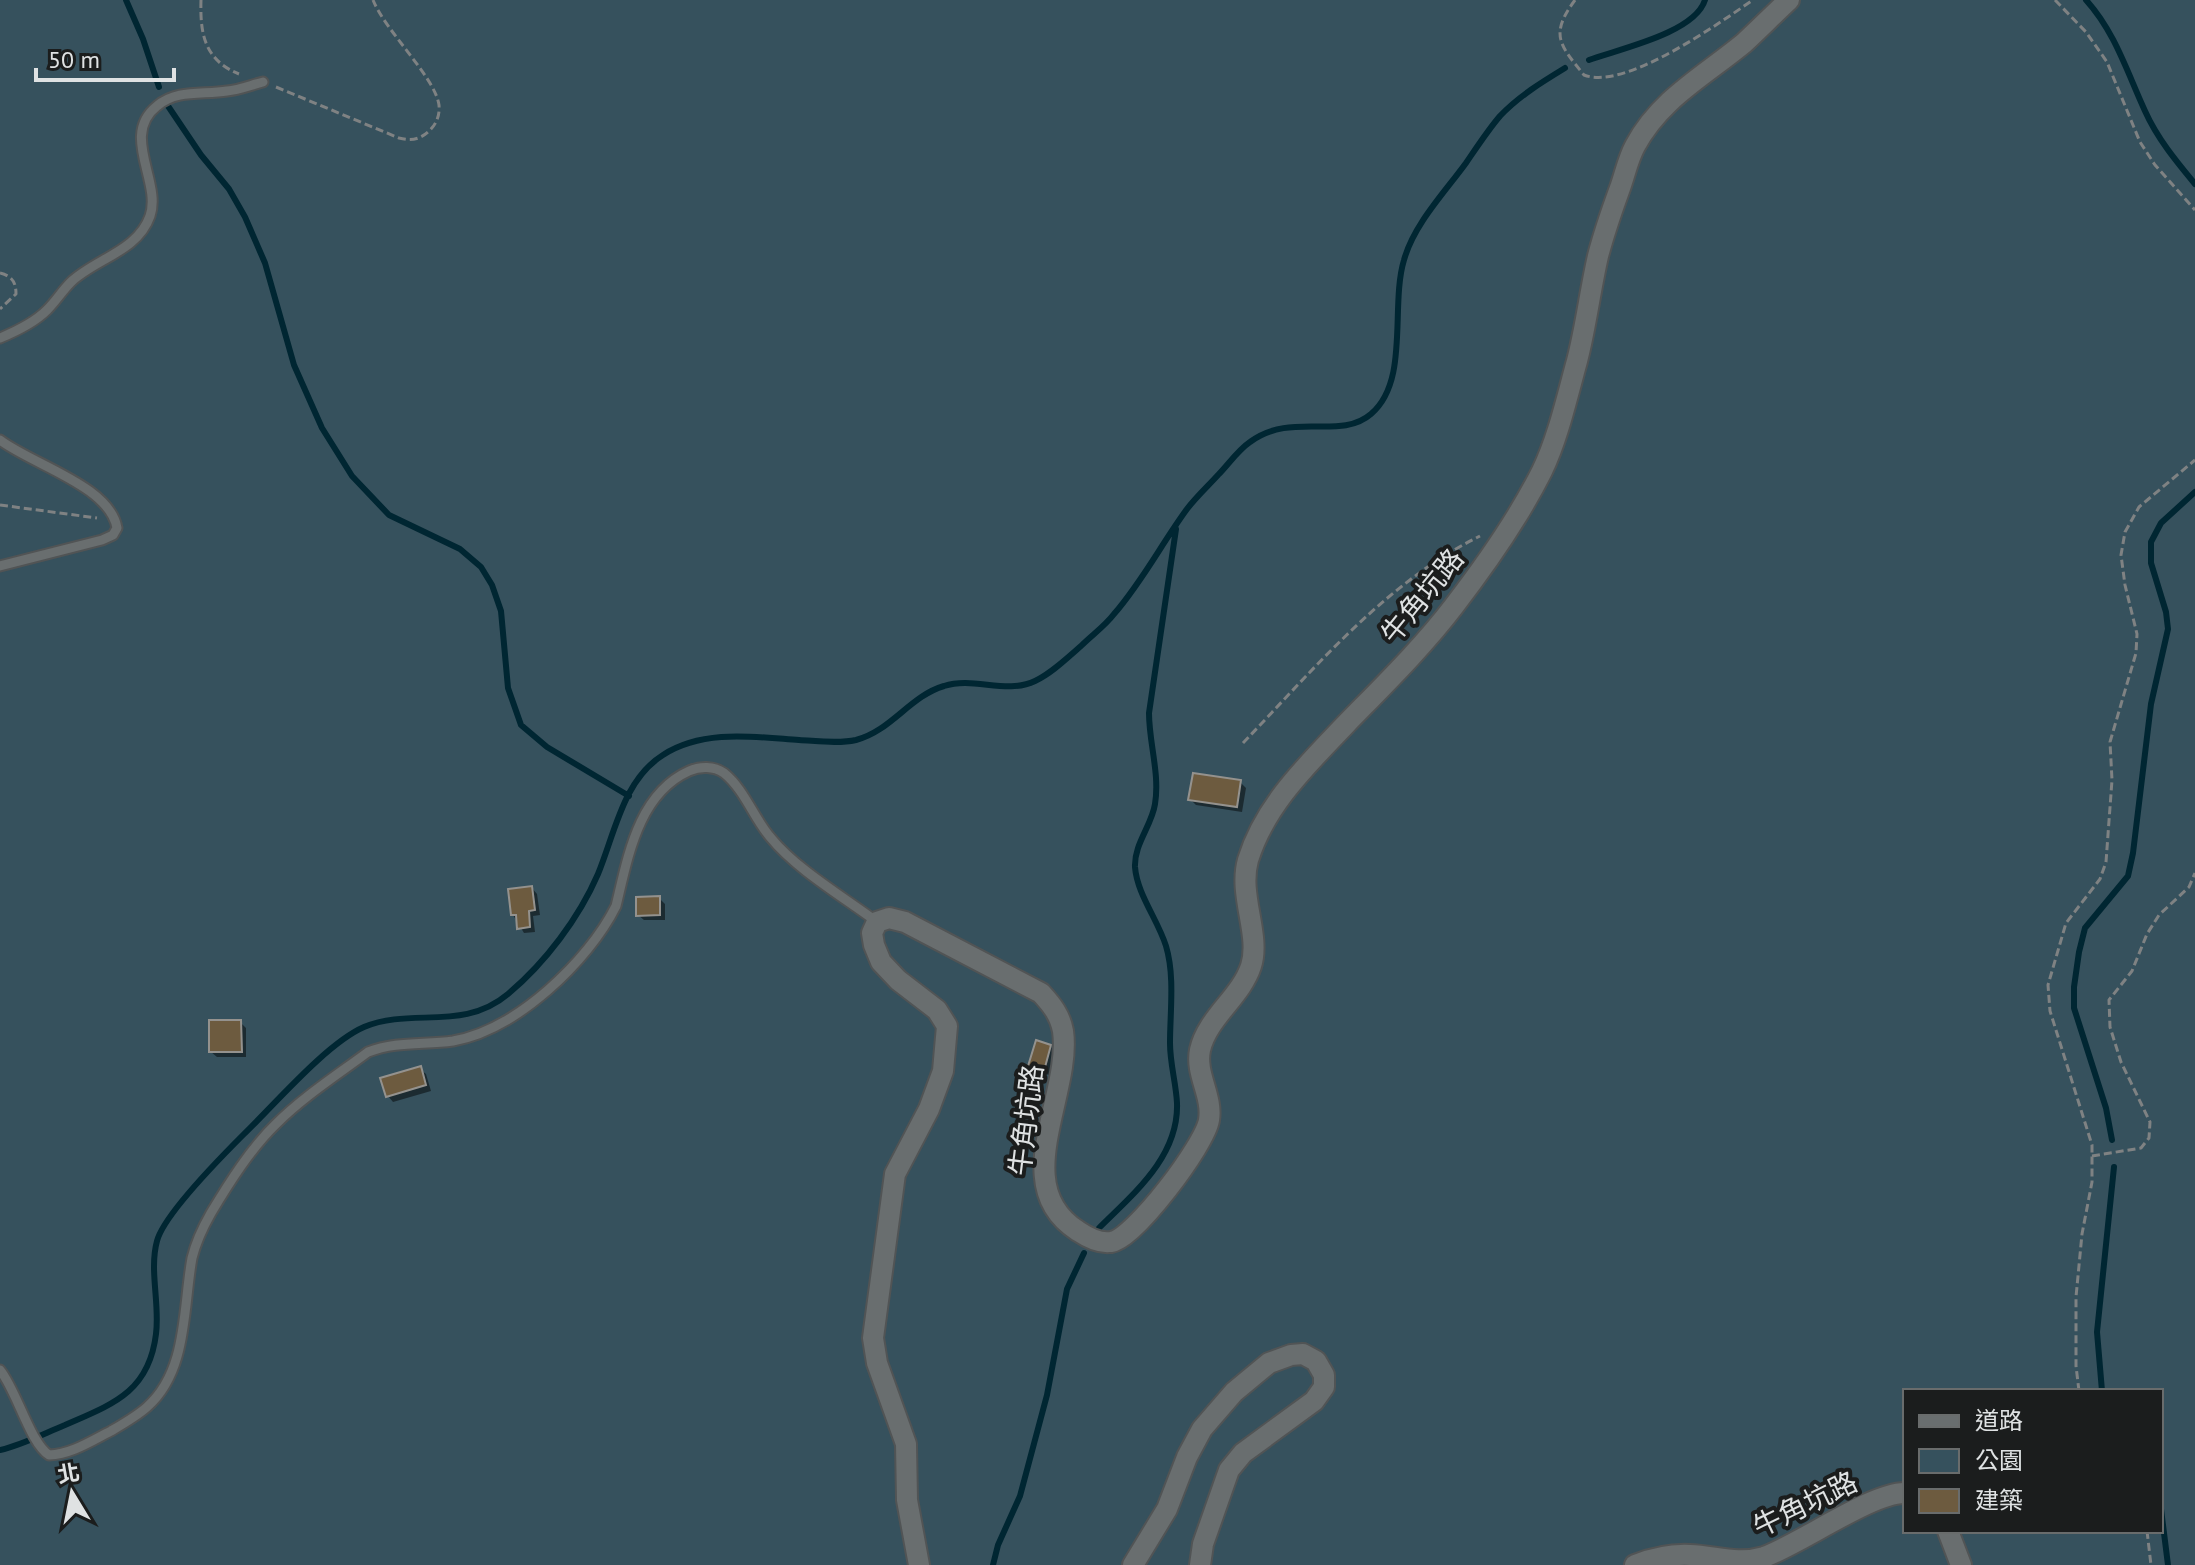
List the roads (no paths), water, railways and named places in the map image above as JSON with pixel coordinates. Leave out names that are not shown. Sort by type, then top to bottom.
[{"type":"street","name":"牛角坑路","points":[[877,922],[889,918],[905,922],[1041,993],[1056,1010],[1063,1033],[1044,1167],[1045,1193],[1056,1212],[1085,1235],[1102,1243],[1116,1242],[1129,1233],[1172,1183],[1209,1121],[1200,1051],[1209,1031],[1251,967],[1253,947],[1246,898],[1247,866],[1258,834],[1285,790],[1452,609],[1498,543],[1541,472],[1577,359],[1599,254],[1634,148],[1657,113],[1677,93],[1743,43],[1789,0]]},
{"type":"street","points":[[877,922],[872,933],[881,962],[898,980],[937,1010],[947,1026],[943,1071],[929,1109],[895,1174],[873,1338],[877,1363],[906,1444],[907,1500],[919,1565]]},
{"type":"street","points":[[1133,1565],[1167,1509],[1187,1457],[1202,1429],[1234,1392],[1269,1363],[1303,1354],[1316,1361],[1324,1375],[1324,1387],[1314,1401],[1243,1453],[1229,1470],[1203,1544],[1200,1565]]},
{"type":"street","name":"牛角坑路","points":[[1635,1565],[1670,1555],[1727,1561],[1760,1558],[1782,1550],[1885,1496],[1903,1493]]},
{"type":"street","points":[[1949,1533],[1961,1565]]},
{"type":"lane","points":[[0,338],[37,318],[71,282],[128,245],[142,231],[150,217],[152,201],[141,142],[147,117],[155,106],[172,96],[232,91],[263,82]]},
{"type":"lane","points":[[0,440],[94,494],[109,507],[117,528],[113,535],[102,540],[0,566]]},
{"type":"lane","points":[[0,1370],[18,1400],[36,1442],[49,1455],[62,1454],[119,1426],[147,1407],[164,1388],[173,1368],[197,1242],[213,1210],[260,1141],[286,1113],[368,1052],[383,1046],[451,1041],[478,1035],[515,1017],[541,996],[609,920],[646,810],[659,792],[693,769],[708,767],[723,772],[780,847],[877,922]]},
{"type":"waterway","points":[[126,0],[159,87]]},
{"type":"waterway","points":[[1589,60],[1672,31],[1698,12],[1705,0]]},
{"type":"waterway","points":[[2086,0],[2113,39],[2155,131],[2195,184]]},
{"type":"waterway","points":[[0,1450],[98,1410],[137,1383],[146,1370],[156,1334],[154,1264],[162,1230],[209,1170],[318,1060],[349,1035],[382,1021],[455,1016],[491,1006],[535,968],[560,939],[590,891],[622,808],[638,778],[663,755],[695,741],[712,738],[856,740],[880,729],[921,697],[944,686],[955,683],[1013,686],[1035,681],[1059,665],[1110,618],[1134,589],[1187,509],[1246,445],[1282,428],[1345,425],[1359,422],[1371,414],[1383,400],[1391,382],[1397,342],[1400,278],[1415,234],[1500,116],[1539,84],[1565,68]]},
{"type":"waterway","points":[[168,106],[201,155],[229,189],[245,217],[265,263],[294,365],[322,428],[352,476],[389,515],[460,549],[481,567],[492,585],[501,611],[508,688],[521,725],[547,747],[629,796]]},
{"type":"waterway","points":[[2112,1140],[2106,1108],[2074,1008],[2074,987],[2085,928],[2128,876],[2133,853],[2151,704],[2168,629],[2151,563],[2151,542],[2161,523],[2195,492]]},
{"type":"waterway","points":[[1099,1228],[1152,1173],[1170,1141],[1176,1122],[1177,1103],[1170,1051],[1169,958],[1135,867],[1137,850],[1155,804],[1156,781],[1149,713],[1176,529]]},
{"type":"waterway","points":[[2102,1389],[2097,1332],[2114,1167]]},
{"type":"waterway","points":[[993,1565],[998,1545],[1020,1496],[1047,1395],[1067,1289],[1084,1253]]},
{"type":"waterway","points":[[2163,1525],[2168,1565]]}]
